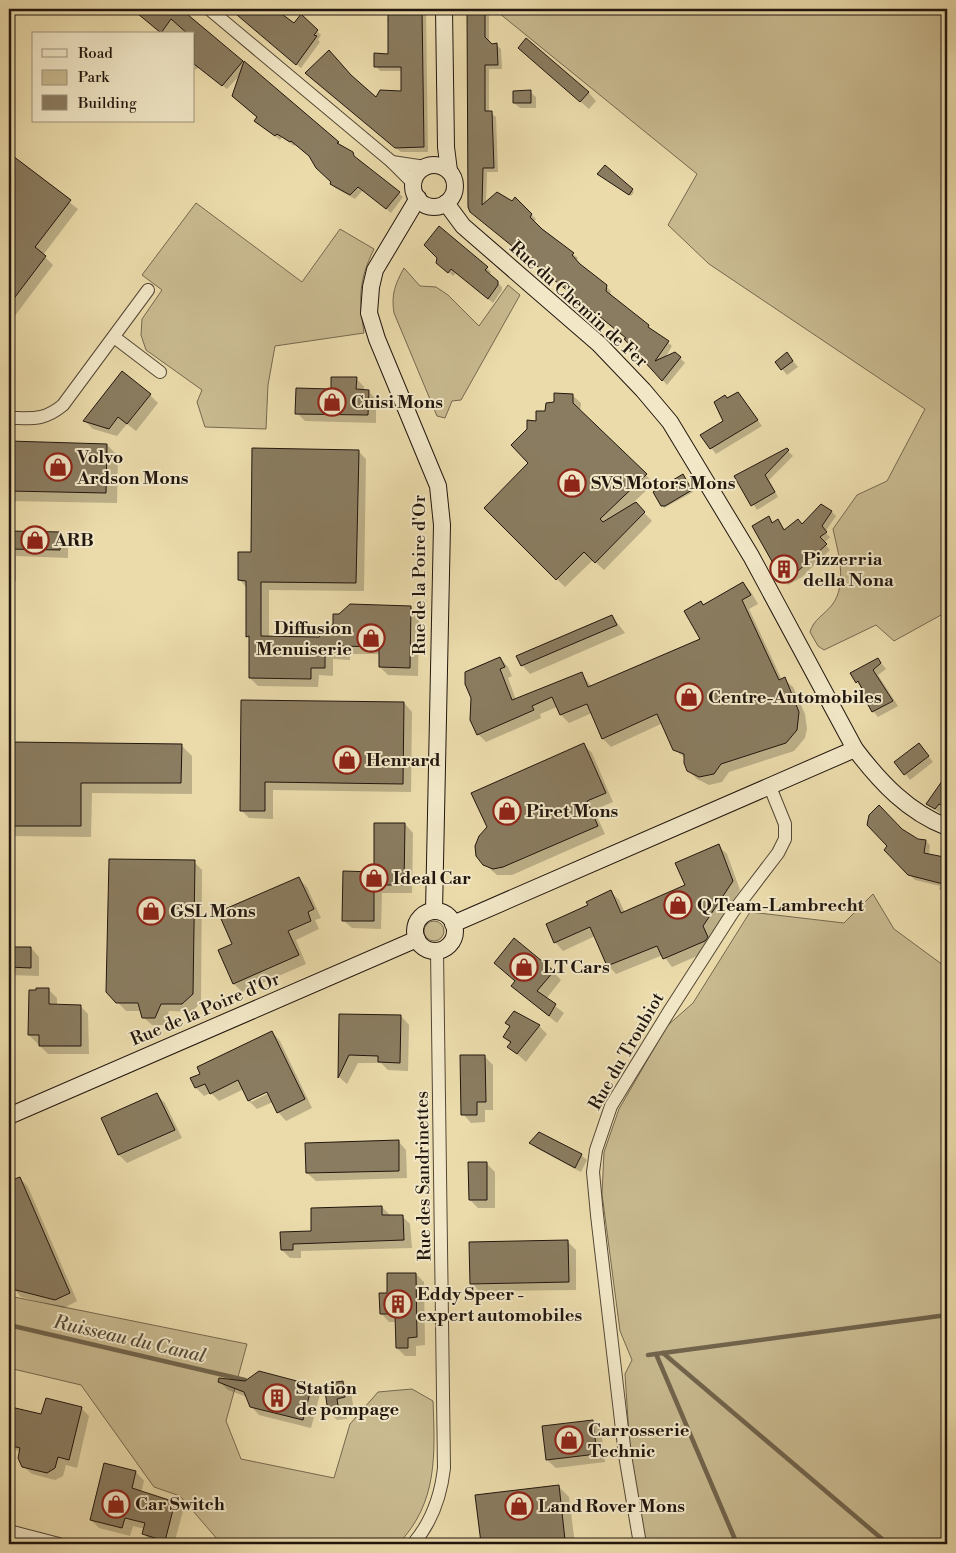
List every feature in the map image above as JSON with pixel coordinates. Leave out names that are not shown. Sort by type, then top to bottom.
[{"type":"street","points":[[209,9],[392,162],[419,196],[433,207],[446,203],[455,189],[453,177],[437,168],[392,162]]},
{"type":"street","points":[[437,168],[446,147],[444,9]]},
{"type":"street","points":[[419,196],[420,172],[437,168]]},
{"type":"street","name":"Rue de la Poire d'Or","points":[[419,196],[401,230],[386,250],[375,270],[369,308],[377,339],[438,486],[442,524],[434,911]]},
{"type":"street","name":"Rue du Chemin de Fer","points":[[446,203],[463,226],[599,344],[643,390],[670,422],[752,556],[855,749],[870,769],[902,801],[947,827]]},
{"type":"street","points":[[9,418],[37,418],[51,415],[63,405],[148,290]]},
{"type":"street","points":[[114,337],[160,372]]},
{"type":"street","points":[[453,924],[855,749]]},
{"type":"street","name":"Rue du Troubiot","points":[[640,1544],[625,1455],[598,1225],[593,1172],[596,1150],[611,1106],[665,1018],[733,912],[778,854],[784,839],[785,824],[770,787]]},
{"type":"street","points":[[434,911],[446,914],[453,924],[455,930],[452,941],[437,951],[425,948],[416,939],[415,927],[418,920],[427,912],[434,911]]},
{"type":"street","name":"Rue de la Poire d'Or","points":[[9,1116],[416,939]]},
{"type":"street","name":"Rue des Sandrinettes","points":[[415,1544],[429,1522],[442,1484],[444,1468],[437,951]]},
{"type":"street","points":[[9,1531],[60,1544]]},
{"type":"green space","points":[[494,9],[947,9],[947,628],[941,615],[894,641],[876,625],[824,650],[818,646],[810,632],[816,621],[832,605],[840,588],[840,568],[833,529],[857,495],[887,481],[925,409],[709,264],[668,225],[697,174]]},
{"type":"green space","points":[[196,203],[302,282],[340,229],[374,249],[362,281],[361,310],[364,333],[275,346],[268,385],[266,429],[205,427],[197,402],[202,390],[146,350],[141,335],[142,319],[162,290],[142,275]]},
{"type":"green space","points":[[404,268],[420,286],[436,287],[448,295],[479,326],[508,285],[520,295],[461,400],[452,401],[445,418],[437,416],[394,313],[394,290]]},
{"type":"green space","points":[[873,894],[894,929],[947,968],[947,1544],[645,1544],[630,1450],[625,1374],[632,1360],[620,1331],[602,1194],[604,1152],[619,1109],[667,1026],[693,1003],[750,912],[844,923]]},
{"type":"green space","points":[[434,921],[441,924],[444,931],[441,938],[434,941],[427,938],[424,931],[427,924]]},
{"type":"green space","points":[[9,1296],[247,1344],[226,1421],[241,1459],[334,1478],[350,1424],[378,1392],[412,1389],[433,1401],[433,1459],[427,1495],[421,1512],[398,1544],[217,1544],[218,1540],[180,1496],[154,1487],[81,1385],[9,1368]]},
{"type":"building","points":[[132,9],[181,9],[243,61],[222,86],[195,65],[195,32],[186,32],[171,19],[160,32]]},
{"type":"building","points":[[230,9],[275,9],[294,23],[301,14],[318,30],[314,35],[317,36],[296,65]]},
{"type":"building","points":[[390,9],[422,9],[424,147],[395,148],[305,73],[329,50],[351,75],[376,97],[380,90],[401,91],[401,67],[374,67],[374,53],[388,54],[388,11]]},
{"type":"building","points":[[467,9],[485,9],[485,37],[492,44],[497,43],[498,65],[485,65],[485,111],[492,111],[494,168],[483,168],[482,205],[497,192],[512,201],[515,197],[532,214],[530,217],[542,229],[574,253],[572,255],[580,264],[607,285],[606,291],[649,325],[648,327],[669,341],[655,361],[675,352],[681,357],[662,381],[624,339],[626,338],[470,212],[468,207]]},
{"type":"building","points":[[526,38],[589,92],[580,102],[518,48]]},
{"type":"building","points":[[244,61],[339,142],[337,143],[353,152],[354,156],[400,192],[386,209],[358,187],[350,195],[330,184],[331,182],[316,168],[309,156],[291,141],[277,134],[275,136],[254,121],[257,117],[232,96]]},
{"type":"building","points":[[531,90],[531,103],[513,103],[513,91]]},
{"type":"building","points":[[9,153],[71,200],[35,247],[46,256],[9,305]]},
{"type":"building","points":[[605,165],[633,189],[629,195],[597,174]]},
{"type":"building","points":[[439,226],[488,267],[485,270],[498,281],[498,285],[488,299],[451,269],[448,273],[436,263],[437,258],[424,245]]},
{"type":"building","points":[[787,352],[793,361],[781,370],[775,362]]},
{"type":"building","points":[[122,371],[151,394],[127,424],[118,417],[109,429],[83,421]]},
{"type":"building","name":"Cuisi Mons","points":[[331,377],[357,377],[356,389],[369,390],[368,415],[295,414],[296,388],[331,389]]},
{"type":"building","points":[[738,392],[758,420],[710,449],[700,435],[723,421],[714,402],[725,395],[727,398]]},
{"type":"building","name":"SVS Motors Mons","points":[[554,393],[573,394],[573,403],[647,474],[600,519],[603,522],[636,502],[645,512],[595,563],[584,552],[556,580],[484,508],[528,463],[511,445],[527,429],[527,420],[536,421],[536,411],[545,411],[546,403],[554,402]]},
{"type":"building","name":"Volvo Ardson Mons","points":[[9,441],[107,444],[106,493],[9,491]]},
{"type":"building","points":[[252,448],[359,450],[356,583],[261,582],[261,636],[319,637],[333,624],[333,614],[339,614],[350,604],[411,606],[410,668],[379,667],[379,647],[342,646],[342,652],[325,651],[325,668],[311,668],[311,679],[249,678],[249,636],[246,637],[246,581],[238,580],[238,552],[251,552]]},
{"type":"building","points":[[787,448],[789,450],[765,475],[775,492],[751,506],[734,476]]},
{"type":"building","points":[[683,474],[692,490],[665,506],[661,506],[653,492]]},
{"type":"building","points":[[821,504],[832,511],[822,526],[827,532],[820,537],[827,544],[797,572],[783,581],[752,526],[769,516],[772,523],[778,519],[784,530],[798,519],[802,524]]},
{"type":"building","name":"ARB","points":[[9,531],[61,532],[60,550],[9,549]]},
{"type":"building","name":"Centre-Automobiles","points":[[743,582],[751,595],[742,600],[779,680],[785,677],[799,712],[797,730],[786,743],[721,764],[714,774],[699,777],[687,771],[684,763],[684,754],[673,750],[657,714],[602,739],[587,704],[560,715],[552,697],[532,706],[534,710],[477,735],[470,720],[471,698],[465,684],[465,672],[500,657],[505,667],[500,669],[512,700],[582,672],[588,687],[700,639],[684,611],[701,601],[703,605]]},
{"type":"building","points":[[612,615],[617,625],[521,666],[516,656]]},
{"type":"building","points":[[878,658],[881,663],[873,670],[893,701],[872,712],[858,681],[856,683],[850,673]]},
{"type":"building","name":"Henrard","points":[[241,700],[404,702],[403,784],[265,782],[265,811],[240,811]]},
{"type":"building","points":[[9,742],[182,744],[181,783],[81,783],[81,826],[9,826]]},
{"type":"building","points":[[584,743],[606,793],[587,801],[598,826],[503,867],[493,869],[483,865],[476,856],[475,846],[479,836],[487,827],[471,793]]},
{"type":"building","points":[[919,743],[929,756],[904,775],[894,762]]},
{"type":"building","points":[[947,774],[947,808],[939,804],[935,809],[926,804]]},
{"type":"building","points":[[879,805],[902,829],[918,839],[926,840],[924,853],[944,857],[942,864],[947,865],[947,885],[908,875],[884,850],[887,846],[867,825],[869,815]]},
{"type":"building","name":"Ideal Car","points":[[374,823],[405,823],[404,885],[374,885],[374,921],[342,921],[343,871],[374,872]]},
{"type":"building","name":"Q Team-Lambrecht","points":[[719,844],[733,881],[703,926],[708,937],[705,941],[663,959],[657,946],[607,966],[590,927],[554,943],[546,924],[588,905],[586,902],[611,890],[621,913],[685,885],[675,863]]},
{"type":"building","name":"GSL Mons","points":[[109,859],[195,860],[193,994],[182,1004],[161,1004],[155,1018],[142,1018],[138,1003],[116,1003],[106,992]]},
{"type":"building","points":[[299,877],[314,909],[308,912],[311,921],[288,931],[299,955],[233,984],[218,950],[232,944],[218,912]]},
{"type":"building","name":"LT Cars","points":[[514,938],[554,971],[537,991],[556,1004],[549,1016],[511,986],[515,981],[494,963]]},
{"type":"building","points":[[9,947],[31,947],[31,968],[9,967]]},
{"type":"building","points":[[36,988],[49,988],[49,1004],[81,1005],[81,1046],[39,1046],[39,1035],[28,1035],[29,990],[36,990]]},
{"type":"building","points":[[514,1011],[540,1025],[517,1054],[507,1047],[511,1042],[503,1037],[510,1026],[505,1023]]},
{"type":"building","points":[[339,1014],[401,1015],[400,1063],[378,1062],[378,1056],[349,1055],[338,1078]]},
{"type":"building","points":[[272,1031],[305,1099],[277,1113],[267,1092],[248,1101],[238,1080],[210,1094],[205,1084],[195,1088],[190,1078],[200,1074],[197,1067]]},
{"type":"building","points":[[460,1055],[485,1055],[486,1102],[477,1102],[477,1115],[461,1115]]},
{"type":"building","points":[[157,1093],[175,1130],[118,1155],[101,1118]]},
{"type":"building","points":[[539,1132],[582,1154],[575,1168],[529,1143]]},
{"type":"building","points":[[399,1140],[399,1171],[306,1173],[305,1143]]},
{"type":"building","points":[[468,1162],[487,1162],[487,1200],[469,1200]]},
{"type":"building","points":[[20,1177],[70,1293],[55,1300],[12,1289],[9,1282],[9,1181]]},
{"type":"building","points":[[382,1206],[382,1215],[403,1215],[404,1240],[293,1244],[293,1250],[281,1250],[280,1232],[311,1231],[311,1208]]},
{"type":"building","points":[[568,1240],[569,1282],[470,1284],[469,1242]]},
{"type":"building","name":"Eddy Speer - expert automobiles","points":[[387,1273],[416,1273],[417,1337],[408,1338],[408,1348],[396,1348],[395,1314],[380,1314],[379,1293],[387,1293]]},
{"type":"building","name":"Station de pompage","points":[[259,1371],[312,1385],[303,1420],[250,1407],[244,1392],[218,1382],[219,1378],[245,1381]]},
{"type":"building","points":[[343,1381],[345,1397],[337,1399],[339,1412],[328,1412],[324,1384]]},
{"type":"building","points":[[46,1398],[82,1407],[69,1460],[58,1457],[55,1468],[47,1473],[22,1467],[18,1458],[20,1448],[9,1445],[11,1436],[9,1435],[9,1415],[11,1407],[41,1414]]},
{"type":"building","name":"Carrosserie Technic","points":[[593,1420],[597,1454],[546,1460],[542,1426]]},
{"type":"building","points":[[104,1463],[136,1471],[132,1488],[175,1502],[165,1541],[142,1534],[145,1523],[125,1518],[122,1528],[90,1520]]},
{"type":"building","name":"Land Rover Mons","points":[[559,1485],[565,1540],[548,1544],[481,1543],[475,1495]]},
{"type":"waterway","points":[[648,1355],[947,1315]]},
{"type":"waterway","name":"Ruisseau du Canal","points":[[9,1325],[245,1380]]},
{"type":"waterway","points":[[663,1353],[888,1544]]},
{"type":"waterway","points":[[656,1354],[737,1544]]},
{"type":"place","name":"Cuisi Mons","points":[[332,402]]},
{"type":"place","name":"Volvo Ardson Mons","points":[[58,467]]},
{"type":"place","name":"SVS Motors Mons","points":[[572,483]]},
{"type":"place","name":"ARB","points":[[35,540]]},
{"type":"place","name":"Pizzerria della Nona","points":[[784,569]]},
{"type":"place","name":"Diffusion Menuiserie","points":[[371,638]]},
{"type":"place","name":"Centre-Automobiles","points":[[689,697]]},
{"type":"place","name":"Henrard","points":[[347,760]]},
{"type":"place","name":"Piret Mons","points":[[507,811]]},
{"type":"place","name":"Ideal Car","points":[[374,878]]},
{"type":"place","name":"Q Team-Lambrecht","points":[[678,905]]},
{"type":"place","name":"GSL Mons","points":[[151,911]]},
{"type":"place","name":"LT Cars","points":[[524,967]]},
{"type":"place","name":"Eddy Speer - expert automobiles","points":[[398,1304]]},
{"type":"place","name":"Station de pompage","points":[[277,1398]]},
{"type":"place","name":"Carrosserie Technic","points":[[569,1440]]},
{"type":"place","name":"Car Switch","points":[[116,1504]]},
{"type":"place","name":"Land Rover Mons","points":[[519,1506]]}]
